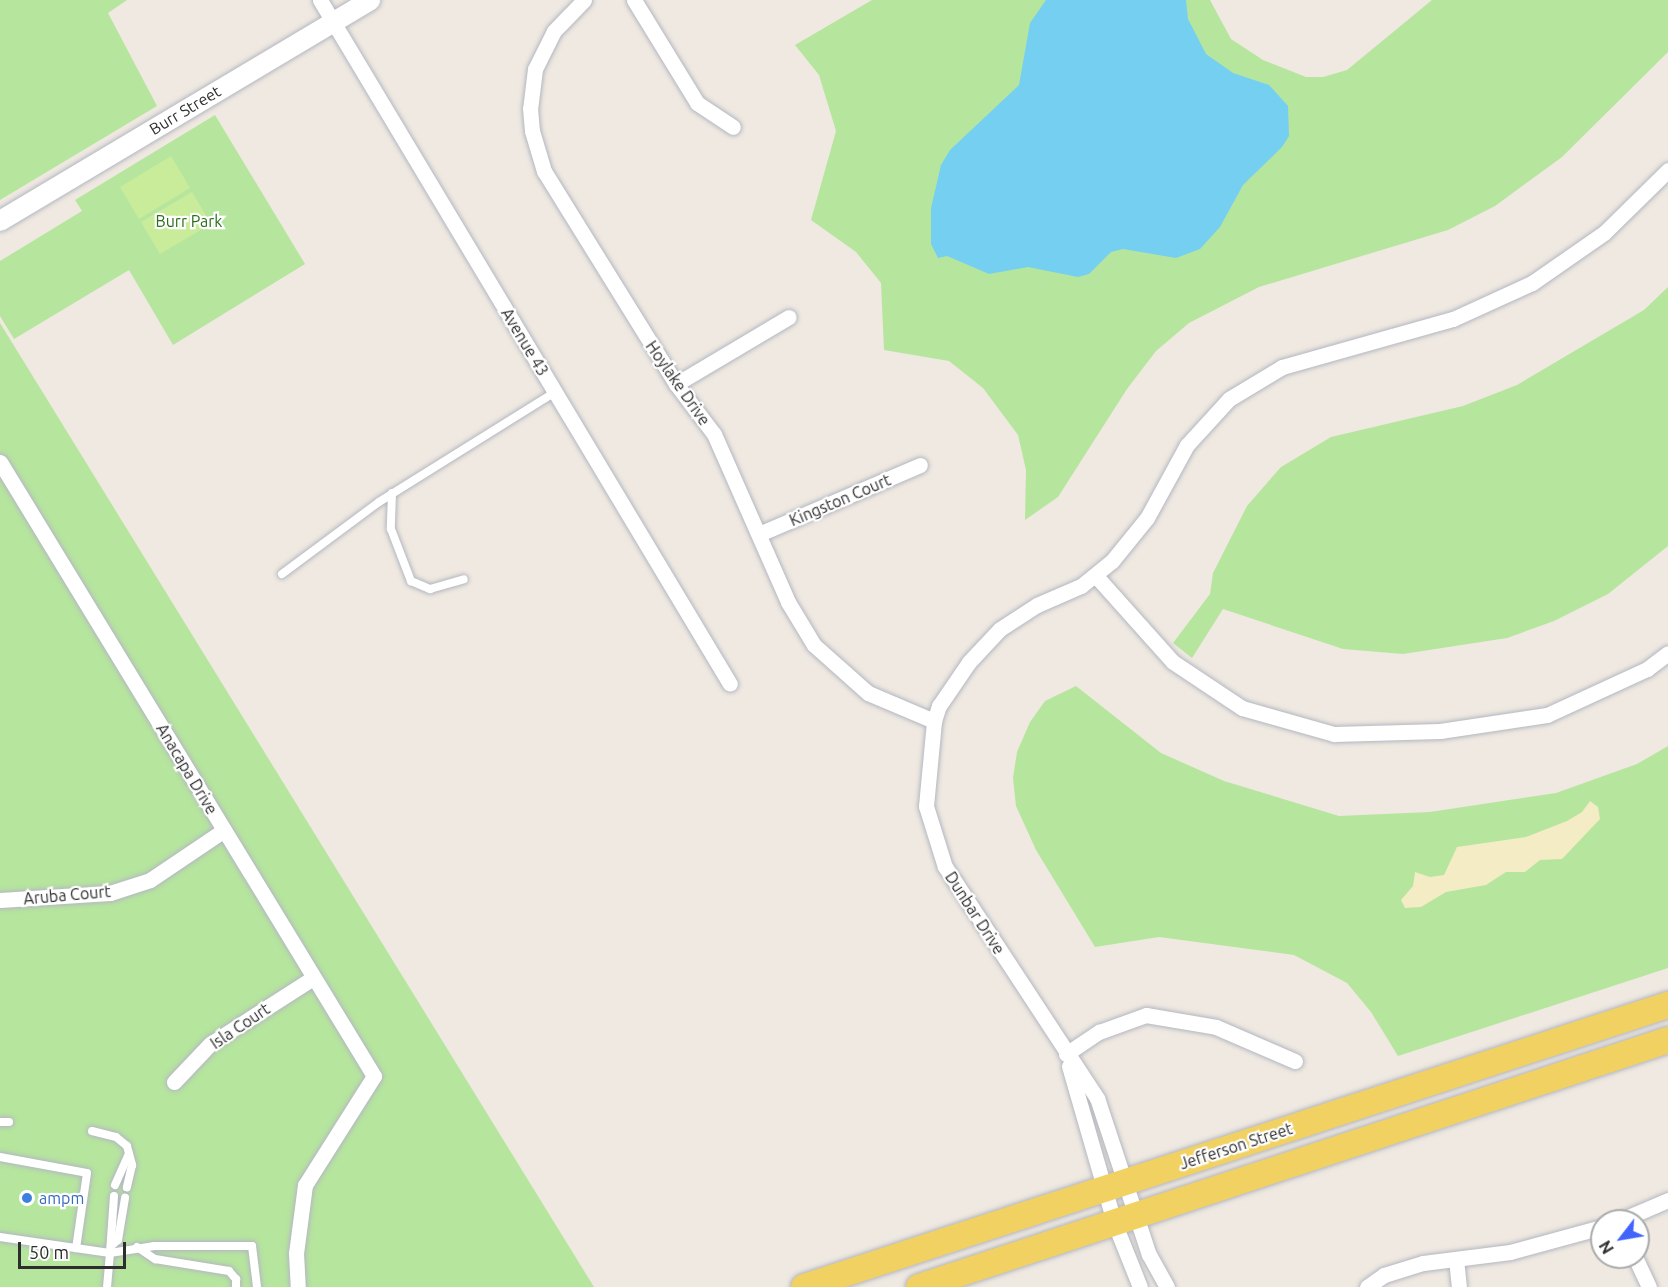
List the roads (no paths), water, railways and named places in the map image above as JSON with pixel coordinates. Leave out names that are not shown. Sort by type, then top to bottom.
[{"type":"main road","name":"Jefferson Street","points":[[919,1287],[1120,1202],[1668,1005]]},
{"type":"main road","name":"Jefferson Street","points":[[804,1287],[1120,1202],[1668,1040]]},
{"type":"street","name":"Avenue 43","points":[[320,0],[730,684]]},
{"type":"street","name":"Burr Street","points":[[0,221],[370,0]]},
{"type":"street","name":"Hoylake Drive","points":[[584,0],[554,32],[535,69],[530,108],[535,142],[544,171],[676,384],[714,434],[801,627],[820,652],[868,693],[934,721]]},
{"type":"street","points":[[634,0],[697,104],[733,128]]},
{"type":"street","points":[[934,721],[957,677],[1000,629],[1096,576],[1147,518],[1187,445],[1229,399],[1282,367],[1453,319],[1522,288],[1605,232],[1668,170]]},
{"type":"street","points":[[676,384],[789,317]]},
{"type":"street","name":"Anacapa Drive","points":[[0,462],[374,1076],[304,1185],[296,1253],[298,1287]]},
{"type":"street","name":"Kingston Court","points":[[759,534],[920,465]]},
{"type":"street","points":[[1096,576],[1169,660],[1242,708],[1334,734],[1440,731],[1547,715],[1647,669],[1668,653]]},
{"type":"street","name":"Dunbar Drive","points":[[934,721],[926,806],[945,867],[1097,1098],[1120,1202]]},
{"type":"street","name":"Aruba Court","points":[[0,900],[110,893],[150,880],[224,830]]},
{"type":"street","name":"Isla Court","points":[[174,1082],[210,1044],[313,978]]},
{"type":"street","points":[[1066,1054],[1099,1032],[1146,1016],[1216,1027],[1295,1061]]},
{"type":"street","points":[[1648,1209],[1668,1200]]},
{"type":"street","points":[[1120,1202],[1140,1287]]},
{"type":"street","points":[[1120,1202],[1155,1271],[1167,1287]]},
{"type":"street","points":[[1367,1287],[1384,1275],[1424,1263],[1510,1252],[1590,1230]]},
{"type":"street","points":[[1456,1259],[1459,1287]]},
{"type":"street","points":[[1641,1269],[1649,1287]]},
{"type":"lane","points":[[282,574],[392,493],[555,392]]},
{"type":"lane","points":[[392,493],[391,529],[411,581],[430,589],[464,579]]},
{"type":"lane","points":[[92,1131],[123,1140],[132,1165],[127,1187]]},
{"type":"lane","points":[[115,1185],[129,1154]]},
{"type":"lane","points":[[0,1157],[87,1173],[76,1248]]},
{"type":"lane","points":[[107,1287],[114,1196]]},
{"type":"lane","points":[[111,1249],[118,1240],[125,1198]]},
{"type":"lane","points":[[0,1237],[76,1248],[252,1246],[257,1287]]},
{"type":"lane","points":[[137,1247],[155,1259],[229,1271],[236,1279],[236,1287]]},
{"type":"water","points":[[1046,0],[1186,0],[1188,19],[1206,54],[1233,73],[1269,85],[1288,106],[1289,136],[1282,147],[1243,185],[1220,227],[1200,249],[1176,258],[1123,249],[1111,252],[1089,274],[1078,277],[1028,267],[989,274],[947,256],[938,258],[931,244],[931,208],[941,165],[950,150],[1019,85],[1030,23]]},
{"type":"place","name":"ampm","points":[[27,1198]]},
{"type":"park label","name":"Burr Park","points":[[189,221]]}]
